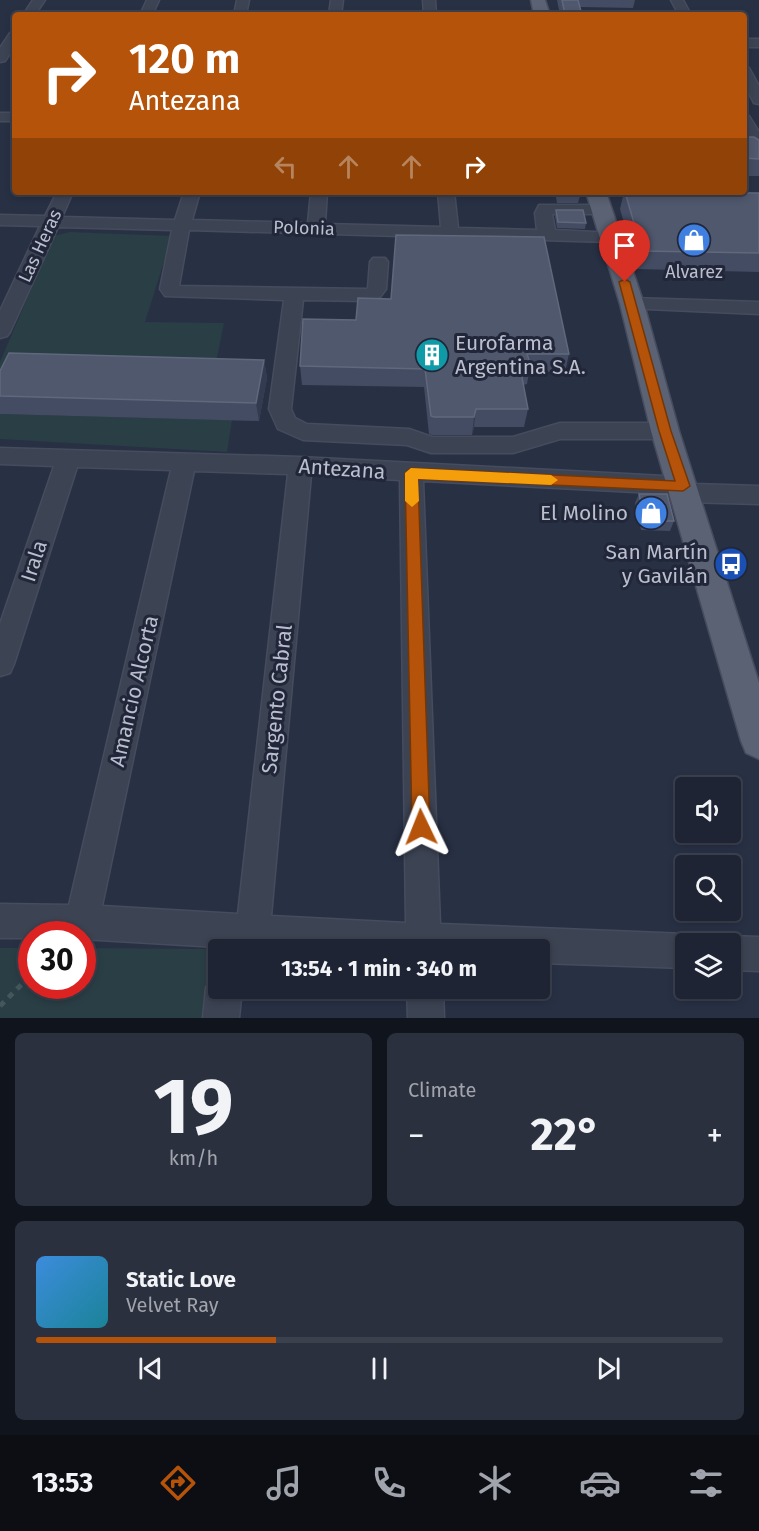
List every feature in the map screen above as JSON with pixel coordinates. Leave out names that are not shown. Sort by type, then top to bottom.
[{"type":"main road","points":[[598,200],[632,304],[665,431],[756,725]]},
{"type":"street","points":[[0,58],[10,40]]},
{"type":"street","points":[[747,77],[759,100]]},
{"type":"street","points":[[747,125],[759,147]]},
{"type":"street","name":"Las Heras","points":[[0,332],[64,195]]},
{"type":"street","points":[[191,195],[176,244],[169,289],[172,292],[373,293],[377,289],[380,262]]},
{"type":"street","points":[[316,229],[319,195]]},
{"type":"street","points":[[446,195],[450,232]]},
{"type":"street","points":[[547,236],[543,213],[545,209],[598,200]]},
{"type":"street","name":"Polonia","points":[[0,220],[609,237]]},
{"type":"street","points":[[294,294],[280,409],[286,423],[303,432],[409,437],[431,445],[513,445],[561,431],[665,431]]},
{"type":"street","points":[[632,304],[759,308]]},
{"type":"street","name":"Antezana","points":[[0,456],[300,466],[759,495]]},
{"type":"street","name":"Irala","points":[[0,664],[68,458]]},
{"type":"street","name":"Amancio Alcorta","points":[[82,921],[185,461]]},
{"type":"street","name":"Sargento Cabral","points":[[237,938],[300,466]]},
{"type":"street","points":[[411,473],[424,939]]},
{"type":"street","points":[[0,921],[18,921]]},
{"type":"street","points":[[96,923],[264,939]]},
{"type":"street","points":[[550,948],[675,951]]},
{"type":"street","points":[[741,953],[759,954]]},
{"type":"street","points":[[221,1018],[223,999]]},
{"type":"street","points":[[425,999],[426,1018]]},
{"type":"path","points":[[0,1006],[18,988]]},
{"type":"shaded area","points":[[70,232],[172,236],[145,322],[224,323],[213,377],[0,408],[0,362],[54,236]]},
{"type":"shaded area","points":[[0,414],[232,420],[227,452],[0,439]]},
{"type":"shaded area","points":[[0,948],[18,948],[18,999],[96,999],[96,948],[208,950],[208,999],[212,999],[210,1018],[0,1018]]},
{"type":"building","points":[[562,0],[578,0],[581,12],[564,12]]},
{"type":"building","points":[[747,137],[759,140],[759,159],[747,158]]},
{"type":"building","name":"Alvarez","points":[[747,193],[759,193],[759,253],[642,251],[626,195],[747,195]]},
{"type":"building","points":[[556,210],[583,210],[586,223],[558,222]]},
{"type":"building","name":"Eurofarma Argentina S.A.","points":[[396,235],[544,237],[569,354],[527,354],[531,366],[520,367],[528,409],[476,409],[474,417],[434,417],[431,416],[425,369],[300,366],[303,319],[356,320],[358,298],[391,299]]},
{"type":"building","points":[[9,353],[264,360],[256,403],[0,396],[0,371]]},
{"type":"building","points":[[639,494],[667,494],[674,521],[645,521]]},
{"type":"slow traffic","points":[[412,501],[411,473],[551,480]]},
{"type":"place","name":"Alvarez","points":[[694,240]]},
{"type":"place","name":"Eurofarma Argentina S.A.","points":[[432,355]]},
{"type":"place","name":"El Molino","points":[[651,513]]},
{"type":"place","name":"San Martín y Gavilán","points":[[731,564]]},
{"type":"route","points":[[421,827],[411,473],[683,486],[665,431],[625,282]]}]
